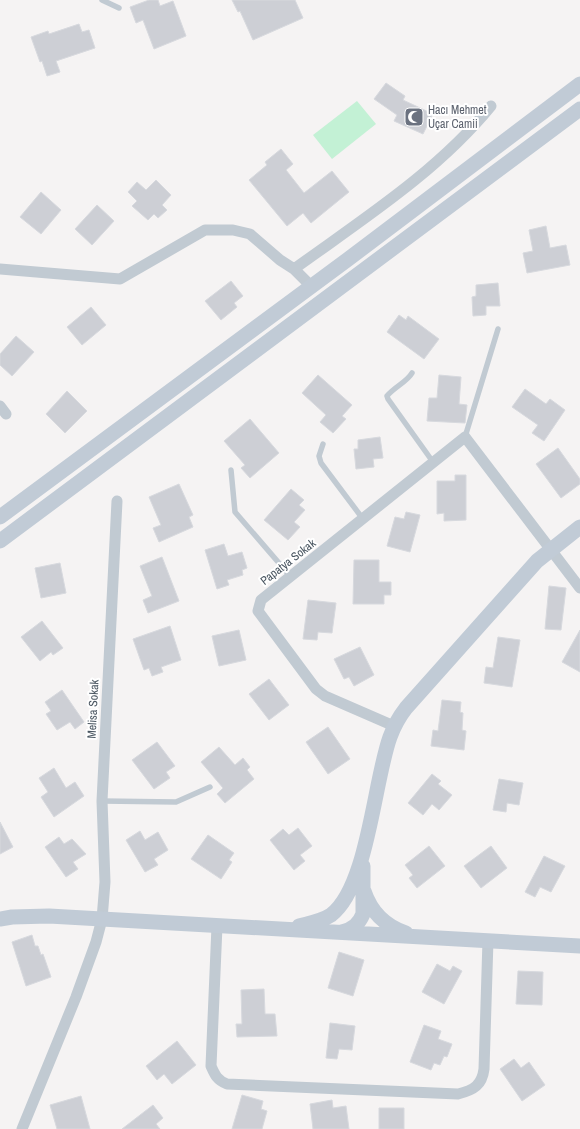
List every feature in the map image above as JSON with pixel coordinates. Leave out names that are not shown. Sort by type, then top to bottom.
[{"type":"main road","points":[[0,517],[580,84]]},
{"type":"main road","points":[[0,541],[580,109]]},
{"type":"main road","points":[[287,929],[320,920],[331,915],[339,906],[353,881],[364,849],[389,738],[394,726],[406,708],[537,561],[580,527]]},
{"type":"main road","points":[[342,932],[351,930],[361,920],[364,849]]},
{"type":"main road","points":[[363,886],[367,898],[380,918],[397,930],[416,936]]},
{"type":"main road","points":[[0,919],[12,917],[49,916],[580,946]]},
{"type":"street","points":[[294,269],[410,184],[472,129],[491,106]]},
{"type":"street","points":[[0,269],[120,279],[205,230],[233,230],[250,234],[280,260],[294,269],[310,286]]},
{"type":"street","points":[[465,437],[580,588]]},
{"type":"street","name":"Papatya Sokak","points":[[394,726],[325,696],[316,689],[258,611],[261,600],[465,437]]},
{"type":"street","name":"Melisa Sokak","points":[[22,1129],[76,997],[96,942],[102,919],[105,882],[102,801],[117,501]]},
{"type":"street","points":[[217,926],[211,1066],[215,1075],[221,1082],[226,1084],[458,1094],[468,1092],[477,1087],[482,1078],[484,1068],[488,940]]},
{"type":"lane","points":[[102,0],[118,8]]},
{"type":"lane","points":[[465,437],[498,330]]},
{"type":"lane","points":[[412,373],[410,377],[387,396],[388,400],[434,462]]},
{"type":"lane","points":[[323,444],[319,456],[321,463],[363,519]]},
{"type":"lane","points":[[231,470],[235,512],[291,577]]},
{"type":"lane","points":[[102,801],[176,802],[210,787]]},
{"type":"green space","points":[[357,101],[376,124],[332,159],[313,135]]},
{"type":"building","points":[[149,0],[158,0],[160,6],[173,1],[186,36],[154,49],[143,20],[136,23],[130,7]]},
{"type":"building","points":[[232,0],[295,0],[303,18],[253,40],[240,11],[238,12]]},
{"type":"building","points":[[79,24],[82,32],[89,30],[95,48],[56,61],[60,72],[47,76],[31,37],[48,31],[49,34]]},
{"type":"building","points":[[386,83],[405,96],[403,100],[433,114],[423,134],[394,121],[397,115],[374,99]]},
{"type":"building","points":[[281,149],[293,164],[286,170],[304,193],[332,171],[349,192],[311,223],[303,213],[287,226],[249,180],[267,165],[265,162]]},
{"type":"building","points":[[156,180],[171,195],[162,205],[167,210],[158,218],[154,214],[148,220],[132,206],[137,201],[128,192],[137,182],[146,190]]},
{"type":"building","points":[[41,192],[61,210],[41,234],[20,217]]},
{"type":"building","points":[[97,205],[114,221],[92,245],[75,229]]},
{"type":"building","points":[[546,226],[550,248],[566,245],[570,265],[527,273],[523,253],[533,251],[529,230]]},
{"type":"building","points":[[231,281],[243,296],[234,303],[237,307],[221,320],[205,301]]},
{"type":"building","points":[[498,283],[500,306],[486,306],[486,315],[473,316],[472,297],[476,296],[476,285]]},
{"type":"building","points":[[91,307],[106,325],[82,345],[67,327]]},
{"type":"building","points":[[399,315],[406,320],[408,316],[439,339],[424,359],[387,332]]},
{"type":"building","points":[[16,336],[34,352],[12,376],[0,365],[0,354]]},
{"type":"building","points":[[318,375],[352,405],[342,416],[346,419],[333,433],[320,422],[326,415],[302,393]]},
{"type":"building","points":[[439,375],[461,377],[459,404],[467,405],[465,423],[427,421],[429,398],[437,398]]},
{"type":"building","points":[[525,389],[546,404],[550,399],[565,410],[544,441],[532,433],[538,425],[512,407]]},
{"type":"building","points":[[67,391],[87,411],[65,433],[46,414]]},
{"type":"building","points":[[250,419],[279,453],[250,478],[241,468],[245,465],[224,441]]},
{"type":"building","points":[[380,437],[383,458],[373,459],[374,467],[356,469],[354,449],[358,449],[358,440]]},
{"type":"building","points":[[558,448],[580,479],[580,484],[561,498],[536,464]]},
{"type":"building","points":[[455,475],[466,475],[466,520],[444,521],[444,513],[437,514],[437,481],[455,481]]},
{"type":"building","points":[[179,484],[193,515],[189,517],[193,527],[159,542],[153,528],[161,525],[149,497]]},
{"type":"building","points":[[291,489],[304,500],[299,505],[305,510],[294,522],[300,527],[288,540],[264,520]]},
{"type":"building","points":[[406,512],[420,515],[410,552],[387,546],[395,517],[404,519]]},
{"type":"building","points":[[224,544],[228,556],[242,552],[247,568],[242,570],[243,575],[227,580],[229,585],[217,589],[205,550]]},
{"type":"building","points":[[162,557],[179,601],[148,613],[143,600],[152,596],[140,566]]},
{"type":"building","points":[[354,560],[379,560],[379,582],[391,582],[391,595],[384,595],[384,604],[353,604]]},
{"type":"building","points":[[60,563],[66,593],[41,598],[35,568]]},
{"type":"building","points":[[549,586],[566,588],[561,630],[545,629]]},
{"type":"building","points":[[308,600],[336,603],[332,633],[318,632],[317,640],[303,639]]},
{"type":"building","points":[[42,621],[63,648],[53,655],[51,652],[40,661],[21,637]]},
{"type":"building","points":[[170,626],[181,660],[161,667],[163,672],[152,676],[149,668],[144,670],[133,639]]},
{"type":"building","points":[[239,630],[246,660],[219,666],[212,636]]},
{"type":"building","points":[[580,630],[580,672],[562,662]]},
{"type":"building","points":[[498,637],[520,640],[512,687],[484,683],[486,667],[493,668]]},
{"type":"building","points":[[360,647],[374,675],[354,686],[349,677],[344,679],[334,659]]},
{"type":"building","points":[[269,679],[289,705],[269,720],[249,694]]},
{"type":"building","points":[[62,690],[84,722],[75,729],[70,722],[57,730],[46,714],[51,711],[45,702]]},
{"type":"building","points":[[442,700],[461,702],[460,712],[463,713],[462,730],[466,731],[464,750],[431,746],[433,730],[438,731]]},
{"type":"building","points":[[328,727],[350,759],[328,774],[306,742]]},
{"type":"building","points":[[157,742],[175,766],[166,772],[170,778],[154,789],[132,760]]},
{"type":"building","points":[[219,747],[235,765],[243,758],[250,767],[247,770],[254,779],[225,803],[217,794],[223,788],[201,762]]},
{"type":"building","points":[[54,768],[66,788],[75,782],[84,796],[54,817],[41,797],[48,792],[39,778]]},
{"type":"building","points":[[432,774],[441,781],[438,784],[452,795],[439,810],[432,804],[423,815],[408,803]]},
{"type":"building","points":[[499,779],[523,783],[519,805],[507,803],[506,812],[493,810]]},
{"type":"building","points":[[0,822],[13,847],[0,854]]},
{"type":"building","points":[[298,828],[312,846],[300,855],[305,861],[294,870],[270,840],[283,829],[289,835]]},
{"type":"building","points":[[140,831],[145,840],[158,832],[168,850],[154,859],[158,865],[145,872],[126,840]]},
{"type":"building","points":[[208,835],[234,853],[229,860],[232,862],[221,879],[191,859]]},
{"type":"building","points":[[59,837],[64,844],[72,839],[86,854],[73,862],[78,869],[66,877],[45,847]]},
{"type":"building","points":[[429,846],[445,866],[417,888],[409,878],[413,875],[405,865]]},
{"type":"building","points":[[491,846],[507,868],[481,888],[464,866]]},
{"type":"building","points":[[544,856],[565,866],[551,892],[540,887],[535,897],[525,892]]},
{"type":"building","points":[[32,935],[35,946],[38,946],[41,955],[43,954],[51,977],[26,986],[12,942]]},
{"type":"building","points":[[339,952],[364,960],[353,996],[328,988]]},
{"type":"building","points":[[437,964],[450,971],[453,966],[462,971],[444,1004],[422,992]]},
{"type":"building","points":[[518,971],[543,972],[542,1005],[516,1004]]},
{"type":"building","points":[[264,989],[265,1014],[275,1014],[277,1036],[237,1037],[236,1024],[242,1024],[241,990]]},
{"type":"building","points":[[330,1023],[355,1026],[352,1050],[339,1049],[337,1059],[326,1058]]},
{"type":"building","points":[[424,1025],[441,1031],[438,1039],[452,1044],[447,1057],[444,1056],[440,1065],[434,1063],[431,1070],[410,1062]]},
{"type":"building","points":[[177,1041],[196,1065],[172,1084],[164,1074],[157,1080],[146,1066]]},
{"type":"building","points":[[514,1059],[521,1068],[529,1062],[545,1085],[522,1101],[500,1069]]},
{"type":"building","points":[[242,1095],[263,1101],[261,1109],[267,1111],[262,1129],[232,1129]]},
{"type":"building","points":[[81,1096],[90,1129],[57,1129],[50,1105]]},
{"type":"building","points":[[332,1100],[333,1108],[346,1106],[349,1129],[313,1129],[310,1104]]},
{"type":"building","points":[[153,1105],[163,1118],[156,1124],[160,1129],[122,1129]]},
{"type":"building","points":[[379,1108],[404,1108],[404,1129],[379,1129]]},
{"type":"place","name":"Hacı Mehmet Uçar Camii","points":[[414,117]]}]
